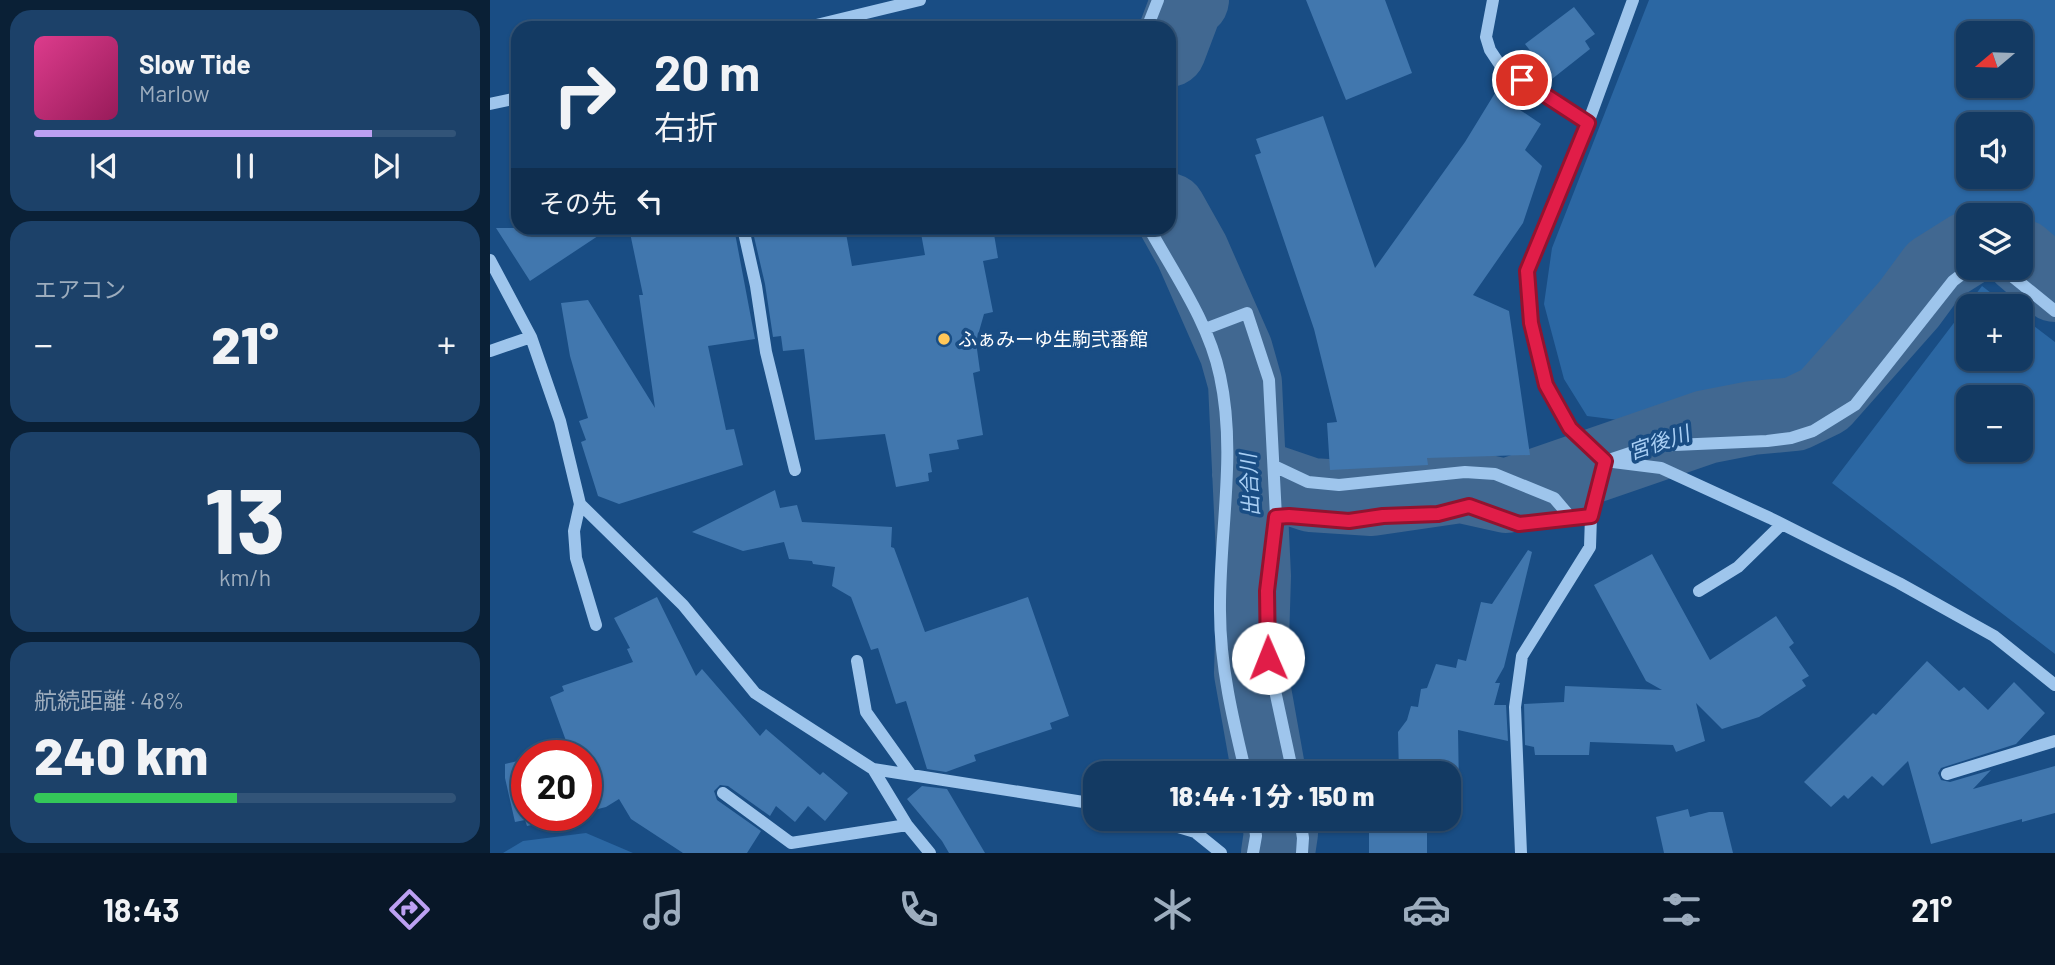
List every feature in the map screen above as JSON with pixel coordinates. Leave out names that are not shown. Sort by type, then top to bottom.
[{"type":"street","points":[[1150,21],[1158,0]]},
{"type":"street","points":[[1493,0],[1486,37],[1490,50],[1500,65],[1588,123]]},
{"type":"street","points":[[1633,0],[1588,123],[1527,271],[1531,323],[1546,385],[1570,428],[1605,461],[1661,468],[1782,524],[1899,583],[1994,636],[2055,685]]},
{"type":"street","points":[[833,21],[914,1]]},
{"type":"street","points":[[490,104],[511,100]]},
{"type":"street","points":[[745,235],[756,285],[766,352],[795,470]]},
{"type":"street","points":[[1153,235],[1205,330],[1220,375],[1226,418],[1227,480],[1219,611],[1226,694],[1243,761]]},
{"type":"street","points":[[490,260],[531,337],[560,421],[580,504],[574,531],[576,558],[596,625]]},
{"type":"street","points":[[1605,461],[1651,446],[1767,441],[1791,438],[1813,431],[1855,404],[1956,279]]},
{"type":"street","points":[[2017,280],[2055,311]]},
{"type":"street","points":[[1205,330],[1247,313],[1269,380],[1276,517],[1267,591],[1268,658],[1290,761]]},
{"type":"street","points":[[490,351],[531,337]]},
{"type":"street","points":[[1521,853],[1515,707],[1522,656],[1590,547],[1591,516],[1605,461]]},
{"type":"street","points":[[1274,467],[1308,482],[1339,485],[1465,472],[1495,474],[1554,498],[1572,519]]},
{"type":"street","points":[[580,504],[684,605],[755,693],[873,769],[1083,802]]},
{"type":"street","points":[[1276,517],[1349,521],[1383,516],[1438,514],[1469,506],[1519,524],[1591,516]]},
{"type":"street","points":[[1699,591],[1738,567],[1782,524]]},
{"type":"street","points":[[857,661],[866,712],[911,775]]},
{"type":"street","points":[[1947,774],[2055,741]]},
{"type":"street","points":[[873,769],[907,825],[930,853]]},
{"type":"street","points":[[723,793],[792,843],[907,825]]},
{"type":"street","points":[[1192,831],[1221,853]]},
{"type":"street","points":[[1253,853],[1255,831]]},
{"type":"street","points":[[1302,831],[1302,853]]},
{"type":"shaded area","points":[[1649,0],[2055,0],[2055,272],[2033,252],[2033,203],[1956,203],[1956,244],[1936,258],[1820,392],[1778,409],[1729,408],[1688,421],[1650,424],[1587,416],[1564,379],[1544,304],[1552,248]]},
{"type":"shaded area","points":[[1982,286],[1992,294],[1976,294]]},
{"type":"shaded area","points":[[1956,320],[1956,371],[2033,371],[2033,325],[2055,342],[2055,654],[1832,483]]},
{"type":"shaded area","points":[[586,833],[633,853],[503,853],[523,841]]},
{"type":"building","points":[[1306,0],[1385,0],[1412,73],[1346,100]]},
{"type":"building","points":[[1574,7],[1595,34],[1585,41],[1590,49],[1552,79],[1525,44]]},
{"type":"building","points":[[1495,93],[1541,124],[1525,150],[1542,166],[1523,223],[1473,295],[1509,311],[1530,455],[1427,458],[1428,465],[1330,470],[1327,423],[1337,422],[1314,329],[1255,155],[1261,153],[1256,139],[1323,116],[1375,268],[1465,142]]},
{"type":"building","points":[[496,228],[511,228],[511,235],[599,235],[530,281]]},
{"type":"building","points":[[630,235],[735,235],[755,339],[708,346],[726,430],[734,429],[743,465],[619,504],[598,496],[581,442],[586,440],[579,421],[588,418],[570,356],[561,303],[588,300],[655,408],[639,295],[643,295]]},
{"type":"building","points":[[754,235],[846,235],[852,266],[925,255],[921,235],[994,235],[998,258],[983,261],[993,312],[984,314],[976,342],[980,371],[973,373],[983,435],[957,440],[959,449],[929,454],[932,472],[928,473],[929,481],[896,487],[885,434],[815,440],[804,349],[783,351],[781,336],[773,337]]},
{"type":"building","points":[[775,490],[780,508],[797,505],[802,522],[892,527],[891,547],[894,548],[925,632],[1028,597],[1069,716],[1050,723],[1052,729],[974,755],[976,761],[946,772],[927,769],[906,701],[896,704],[878,648],[871,650],[851,597],[832,586],[835,567],[789,559],[784,542],[743,551],[692,532]]},
{"type":"building","points":[[1528,550],[1532,552],[1504,667],[1495,683],[1500,683],[1494,705],[1506,705],[1508,741],[1458,730],[1459,761],[1399,761],[1398,732],[1407,720],[1411,706],[1418,707],[1421,689],[1427,688],[1436,664],[1456,668],[1458,659],[1466,661],[1481,602],[1492,604]]},
{"type":"building","points":[[1652,554],[1710,660],[1776,616],[1794,643],[1789,647],[1809,676],[1802,680],[1806,686],[1759,717],[1722,729],[1696,703],[1705,741],[1676,752],[1673,745],[1590,742],[1589,755],[1535,755],[1534,747],[1525,745],[1524,704],[1564,702],[1565,686],[1662,690],[1646,681],[1594,585]]},
{"type":"building","points":[[657,597],[696,676],[702,669],[760,736],[766,729],[820,775],[823,772],[848,793],[825,821],[808,806],[795,822],[776,806],[770,816],[728,786],[720,785],[714,791],[717,800],[761,831],[747,853],[683,853],[631,819],[619,799],[602,808],[602,740],[566,740],[550,697],[564,691],[562,686],[633,662],[627,649],[630,648],[614,618]]},
{"type":"building","points":[[1927,661],[1959,691],[1964,687],[1988,710],[2014,682],[2045,713],[2016,744],[1941,768],[1938,773],[1941,780],[1950,782],[1991,770],[1973,789],[2055,766],[2055,813],[2022,822],[2022,819],[1931,844],[1908,761],[1883,786],[1872,776],[1848,799],[1844,795],[1831,807],[1804,782],[1873,713],[1876,715]]},
{"type":"building","points":[[511,763],[511,804],[505,778],[505,764]]},
{"type":"building","points":[[922,786],[947,789],[985,853],[949,853],[907,799]]},
{"type":"building","points":[[1688,809],[1690,817],[1723,812],[1733,853],[1664,853],[1656,817]]},
{"type":"building","points":[[1369,831],[1427,831],[1427,853],[1369,853]]},
{"type":"waterway","name":"出合川","points":[[1176,31],[1186,5],[1192,0]]},
{"type":"waterway","name":"出合川","points":[[1176,222],[1192,251],[1236,351],[1245,383],[1254,576],[1251,673],[1267,761]]},
{"type":"waterway","name":"宮後川","points":[[1249,474],[1311,495],[1372,499],[1461,486],[1506,496],[1706,427],[1752,418],[1795,414],[1824,400],[1909,304],[1934,270],[1956,256]]},
{"type":"waterway","name":"宮後川","points":[[2033,266],[2055,285]]},
{"type":"waterway","name":"出合川","points":[[1278,853],[1281,831]]},
{"type":"place","name":"ふぁみーゆ生駒弐番館","points":[[944,339]]},
{"type":"route","points":[[1268,658],[1267,591],[1276,517],[1349,521],[1383,516],[1438,514],[1469,506],[1519,524],[1591,516],[1605,461],[1570,428],[1546,385],[1531,323],[1527,271],[1588,123],[1522,80]]}]
